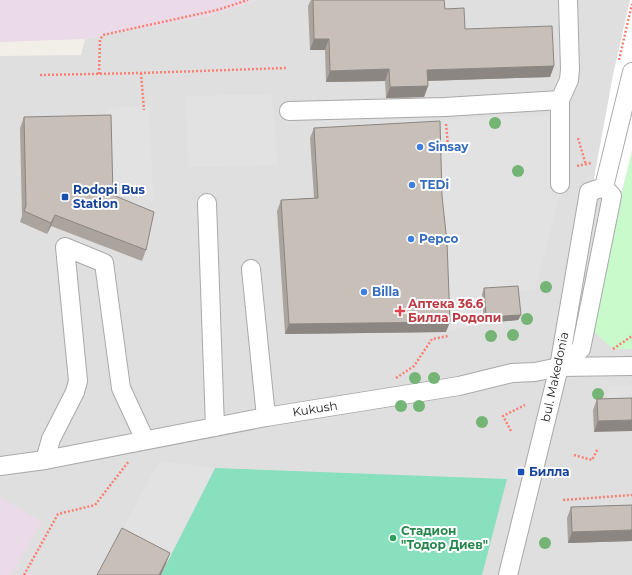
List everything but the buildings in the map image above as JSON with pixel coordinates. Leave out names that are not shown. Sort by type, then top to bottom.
[{"type":"street","points":[[560,184],[560,100],[569,80],[570,69],[568,0]]},
{"type":"street","name":"bul. Makedonia","points":[[508,575],[559,367],[589,192],[604,187],[632,72]]},
{"type":"street","points":[[289,111],[445,107],[560,100]]},
{"type":"street","points":[[207,204],[215,427]]},
{"type":"street","points":[[45,460],[52,440],[75,392],[78,381],[65,247],[104,263],[121,388],[145,440]]},
{"type":"street","points":[[251,269],[266,417]]},
{"type":"street","name":"Kukush","points":[[0,466],[45,460],[266,417],[459,386],[512,373],[535,372],[559,367],[632,366]]},
{"type":"path","points":[[99,74],[100,40],[103,36],[217,10],[248,0]]},
{"type":"path","points":[[40,75],[286,68]]},
{"type":"path","points":[[142,73],[144,110]]},
{"type":"path","points":[[445,107],[448,145]]},
{"type":"path","points":[[573,167],[590,164]]},
{"type":"path","points":[[395,379],[414,366],[432,339],[448,336]]},
{"type":"path","points":[[609,352],[632,336]]},
{"type":"path","points":[[511,431],[503,416],[525,405]]},
{"type":"path","points":[[24,575],[58,514],[95,505],[145,440]]},
{"type":"path","points":[[574,455],[592,460],[598,448]]},
{"type":"path","points":[[563,500],[632,495]]},
{"type":"shaded area","points":[[0,0],[257,0],[212,15],[85,39],[0,42]]},
{"type":"shaded area","points":[[257,0],[632,0],[632,575],[0,575],[0,56],[81,55],[85,39],[212,15]]},
{"type":"shaded area","points":[[272,94],[278,165],[188,167],[185,96]]},
{"type":"shaded area","points":[[149,106],[154,203],[109,187],[107,108]]},
{"type":"shaded area","points":[[570,115],[570,155],[535,290],[482,294],[484,323],[446,332],[435,120]]},
{"type":"shaded area","points":[[609,386],[632,386],[632,406],[606,406]]},
{"type":"shaded area","points":[[159,461],[215,468],[166,564],[118,539]]},
{"type":"shaded area","points":[[0,497],[42,522],[11,575],[0,575]]},
{"type":"green space","points":[[632,151],[632,349],[613,349],[590,328]]},
{"type":"green space","name":"Стадион \"Тодор Диев\"","points":[[215,468],[507,479],[482,575],[161,575]]},
{"type":"pier","points":[[630,0],[632,0],[632,151],[622,191],[593,184],[613,75]]},
{"type":"place","name":"Sinsay","points":[[420,147]]},
{"type":"place","name":"TEDi","points":[[412,185]]},
{"type":"place","name":"Rodopi Bus Station","points":[[65,197]]},
{"type":"place","name":"Pepco","points":[[411,239]]},
{"type":"place","name":"Billa","points":[[364,292]]},
{"type":"place","name":"Аптека 36.6 Билла Родопи","points":[[400,311]]},
{"type":"place","name":"Билла","points":[[521,472]]},
{"type":"place","name":"Стадион \"Тодор Диев\"","points":[[393,538]]}]
